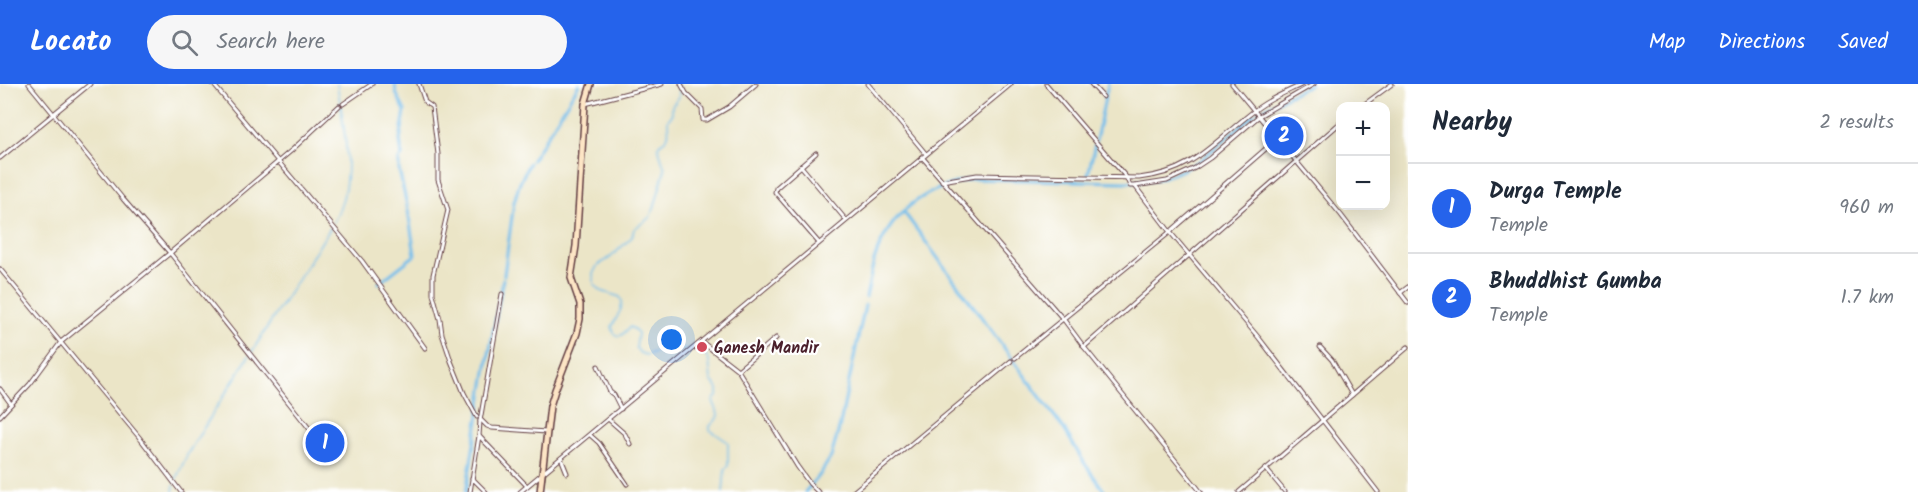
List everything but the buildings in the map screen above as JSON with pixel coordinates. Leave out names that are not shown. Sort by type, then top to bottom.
[{"type":"main road","points":[[540,492],[552,397],[577,333],[581,311],[571,278],[576,246],[585,104],[591,84]]},
{"type":"street","points":[[29,84],[170,253],[320,442]]},
{"type":"street","points":[[0,158],[90,84]]},
{"type":"street","points":[[213,84],[362,261],[425,348]]},
{"type":"street","points":[[0,416],[30,384],[61,342],[170,253],[341,105],[372,84]]},
{"type":"street","points":[[419,84],[425,102],[432,107],[438,154],[438,180],[448,210],[433,275],[433,294],[451,361],[464,393],[484,425],[492,428],[546,432]]},
{"type":"street","points":[[585,104],[662,84]]},
{"type":"street","points":[[681,85],[702,109],[702,120],[707,120],[729,107],[756,84]]},
{"type":"street","points":[[868,84],[944,184],[1064,320],[1200,492]]},
{"type":"street","points":[[520,492],[1011,84]]},
{"type":"street","points":[[1046,84],[1128,180],[1130,186],[1167,181],[1195,168],[1259,116],[1314,84]]},
{"type":"street","points":[[1091,84],[1103,97]]},
{"type":"street","points":[[1232,84],[1341,215],[1408,303]]},
{"type":"street","points":[[944,184],[977,175],[1128,180],[1174,171],[1189,164],[1263,104],[1303,84]]},
{"type":"street","points":[[1367,102],[1392,84]]},
{"type":"street","points":[[1084,347],[1336,127]]},
{"type":"street","points":[[853,492],[1170,232],[1277,139]]},
{"type":"street","points":[[816,153],[776,188],[775,192],[819,243]]},
{"type":"street","points":[[801,166],[846,220]]},
{"type":"street","points":[[1135,186],[1170,232],[1259,338],[1378,492]]},
{"type":"street","points":[[0,269],[139,436],[181,492]]},
{"type":"street","points":[[1400,293],[1408,287]]},
{"type":"street","points":[[470,492],[479,419],[502,294]]},
{"type":"street","points":[[738,370],[776,338]]},
{"type":"street","points":[[702,342],[738,370],[761,410],[818,492]]},
{"type":"street","points":[[1320,347],[1332,360],[1352,395]]},
{"type":"street","points":[[1239,492],[1408,347]]},
{"type":"street","points":[[598,366],[621,409]]},
{"type":"street","points":[[0,389],[11,404]]},
{"type":"street","points":[[608,419],[625,434],[630,444]]},
{"type":"street","points":[[590,435],[599,443],[627,484]]},
{"type":"street","points":[[478,436],[527,486]]},
{"type":"street","points":[[561,458],[567,473]]},
{"type":"street","points":[[1266,469],[1285,492]]},
{"type":"street","points":[[472,478],[486,492]]},
{"type":"waterway","points":[[333,223],[345,190],[347,172],[345,137],[337,84]]},
{"type":"waterway","points":[[379,283],[415,255],[399,170],[399,159],[402,156],[400,140],[405,111],[396,93],[395,84]]},
{"type":"waterway","points":[[532,160],[579,84]]},
{"type":"waterway","points":[[678,84],[679,97],[672,106],[672,115],[668,120],[668,134],[658,147],[665,169],[654,209],[649,218],[634,229],[632,237],[611,257],[597,266],[593,274],[594,284],[601,291],[620,297],[621,309],[612,327],[614,333],[618,336],[630,327],[634,329],[638,333],[636,348],[640,353],[646,355],[658,351],[664,353],[672,350],[696,349],[706,355],[711,380],[718,389],[718,395],[713,401],[718,415],[710,426],[710,430],[728,442],[728,466],[725,469],[723,492]]},
{"type":"waterway","points":[[1096,140],[1108,84]]},
{"type":"waterway","points":[[1258,112],[1310,84]]},
{"type":"waterway","points":[[866,297],[874,261],[889,228],[911,205],[938,189],[972,179],[1126,182],[1158,179],[1183,170],[1202,159],[1254,114]]},
{"type":"waterway","points":[[1088,175],[1095,144]]},
{"type":"waterway","points":[[504,275],[514,202],[529,163]]},
{"type":"waterway","points":[[903,211],[1064,429],[1105,492]]},
{"type":"waterway","points":[[251,353],[331,227]]},
{"type":"waterway","points":[[466,492],[503,279]]},
{"type":"waterway","points":[[805,492],[831,457],[865,305]]},
{"type":"waterway","points":[[175,481],[188,453],[249,356]]},
{"type":"waterway","points":[[173,492],[174,485]]},
{"type":"place","name":"Bhuddhist Gumba","points":[[1284,136]]},
{"type":"place","name":"Ganesh Mandir","points":[[702,347]]},
{"type":"place","name":"Durga Temple","points":[[325,443]]}]
